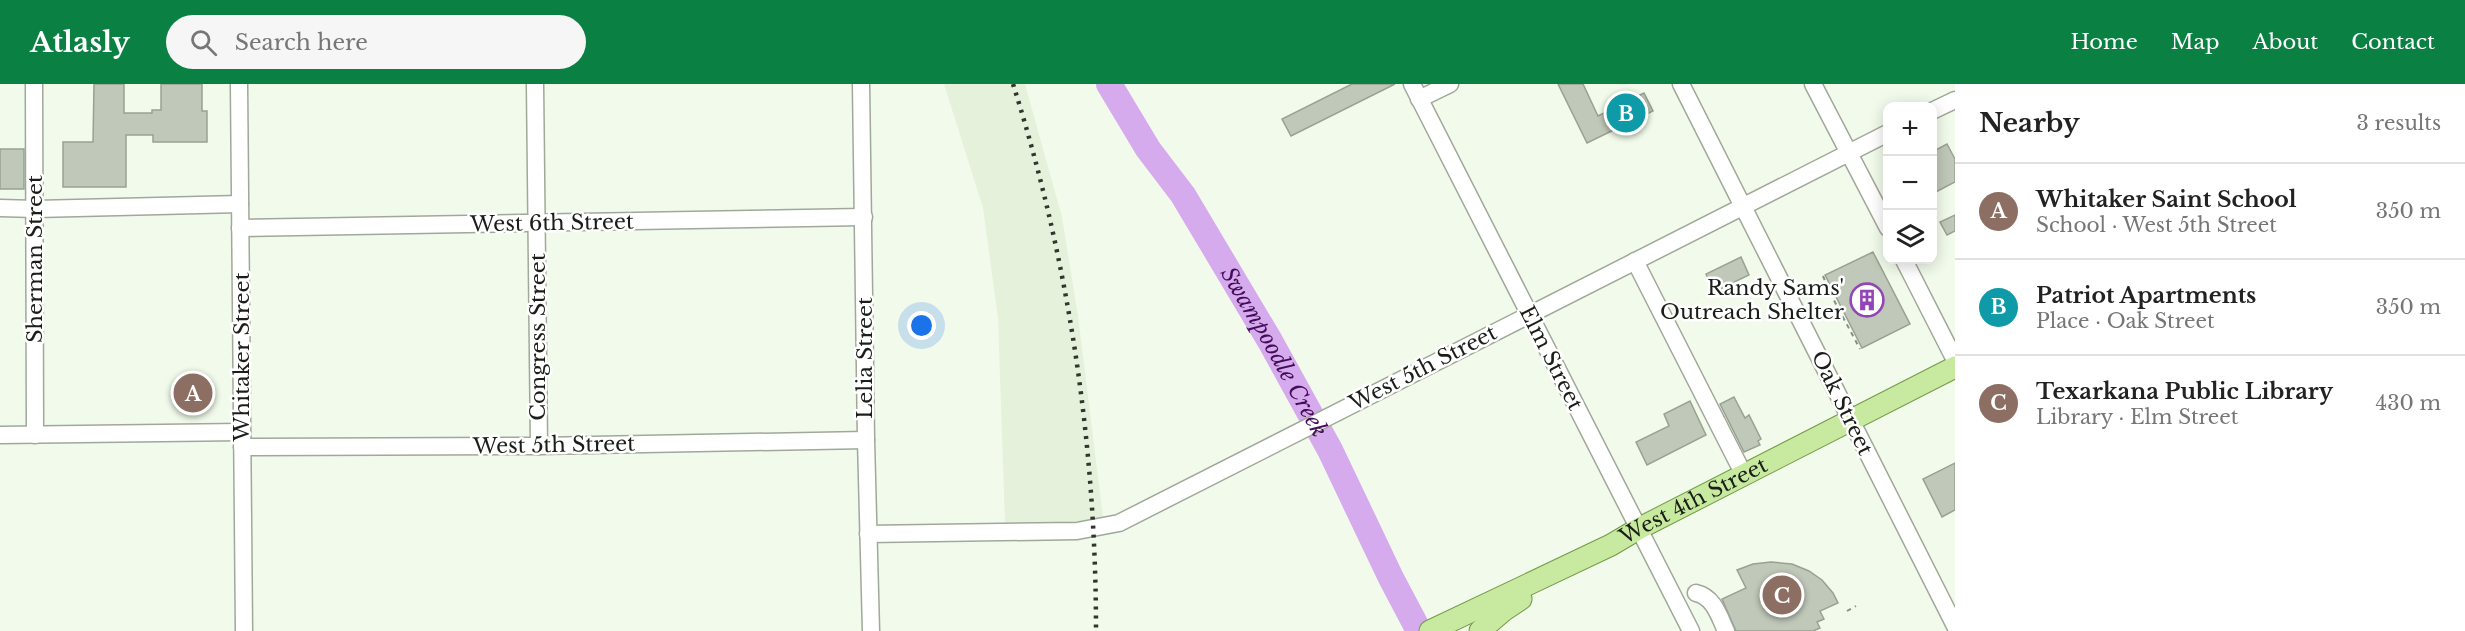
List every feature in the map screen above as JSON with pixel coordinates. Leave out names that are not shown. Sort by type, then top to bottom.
[{"type":"main road","name":"West 4th Street","points":[[1436,628],[1611,545],[1638,529],[1955,367]]},
{"type":"main road","points":[[1480,631],[1503,611],[1565,567]]},
{"type":"street","name":"Sherman Street","points":[[34,84],[35,435]]},
{"type":"street","name":"Whitaker Street","points":[[239,84],[244,631]]},
{"type":"street","name":"Congress Street","points":[[535,84],[538,446]]},
{"type":"street","name":"Lelia Street","points":[[861,84],[871,631]]},
{"type":"street","points":[[1415,92],[1450,84]]},
{"type":"street","name":"Oak Street","points":[[1681,84],[1955,626]]},
{"type":"street","points":[[1813,84],[1883,220]]},
{"type":"street","points":[[1950,84],[1955,94]]},
{"type":"street","name":"Elm Street","points":[[1415,92],[1691,631]]},
{"type":"street","points":[[1937,109],[1955,100]]},
{"type":"street","name":"West 5th Street","points":[[868,534],[1077,531],[1119,523],[1883,135]]},
{"type":"street","points":[[0,208],[240,204]]},
{"type":"street","name":"West 6th Street","points":[[240,228],[864,217]]},
{"type":"street","points":[[1635,261],[1744,475]]},
{"type":"street","points":[[1906,264],[1955,360]]},
{"type":"street","name":"West 5th Street","points":[[0,435],[538,446],[866,440]]},
{"type":"street","points":[[1696,593],[1708,597],[1712,602],[1726,631]]},
{"type":"path","points":[[1823,276],[1829,292],[1860,349]]},
{"type":"path","points":[[1847,610],[1856,606]]},
{"type":"shaded area","points":[[944,84],[1025,84],[1062,217],[1078,316],[1103,517],[1098,519],[1073,522],[1005,523],[998,318],[983,208]]},
{"type":"building","points":[[94,84],[124,84],[124,113],[152,113],[152,110],[161,110],[161,84],[202,84],[202,111],[207,111],[207,142],[153,142],[153,135],[126,135],[126,187],[63,187],[63,142],[93,142]]},
{"type":"building","points":[[1352,84],[1395,84],[1291,136],[1282,119]]},
{"type":"building","points":[[1558,84],[1583,84],[1598,116],[1644,93],[1653,111],[1587,143]]},
{"type":"building","points":[[1947,144],[1955,159],[1955,182],[1937,191],[1937,156],[1937,149]]},
{"type":"building","points":[[0,149],[24,149],[24,189],[0,189]]},
{"type":"building","points":[[1955,215],[1955,231],[1947,235],[1940,222]]},
{"type":"building","name":"Randy Sams' Outreach Shelter","points":[[1873,252],[1910,324],[1862,348],[1825,275]]},
{"type":"building","points":[[1741,257],[1749,275],[1714,292],[1706,274]]},
{"type":"building","points":[[1734,397],[1745,418],[1749,415],[1761,439],[1758,441],[1760,445],[1744,452],[1720,404]]},
{"type":"building","points":[[1690,401],[1706,435],[1647,465],[1636,442],[1669,426],[1664,414]]},
{"type":"building","points":[[1955,463],[1955,510],[1942,517],[1923,479]]},
{"type":"building","points":[[1771,562],[1792,564],[1809,571],[1822,580],[1833,593],[1838,603],[1820,611],[1824,619],[1817,622],[1820,628],[1813,631],[1736,631],[1722,599],[1746,588],[1737,570],[1753,564]]},
{"type":"waterway","name":"Swampoodle Creek","points":[[1109,84],[1148,149],[1183,195],[1270,341],[1330,450],[1419,631]]},
{"type":"railway","points":[[1013,84],[1050,218],[1076,354],[1091,492],[1096,631]]},
{"type":"place","name":"Patriot Apartments","points":[[1626,113]]},
{"type":"place","name":"Randy Sams' Outreach Shelter","points":[[1867,300]]},
{"type":"place","name":"Whitaker Saint School","points":[[193,393]]},
{"type":"place","name":"Texarkana Public Library","points":[[1782,595]]}]
